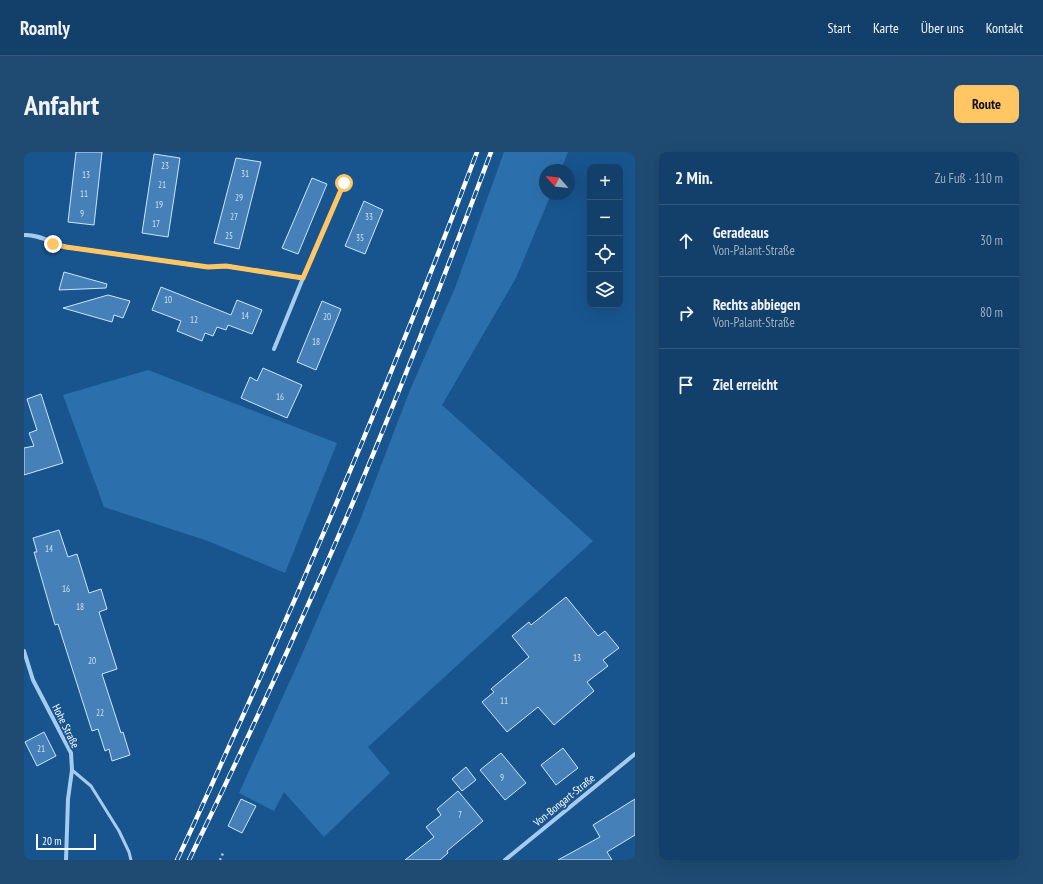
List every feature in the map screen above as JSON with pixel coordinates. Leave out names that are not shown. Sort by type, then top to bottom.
[{"type":"street","points":[[274,349],[344,183]]},
{"type":"street","points":[[24,235],[43,238],[53,244],[66,247],[208,267],[226,266],[303,278]]},
{"type":"street","name":"Hohe Straße","points":[[24,651],[33,680],[71,753],[72,770],[68,799],[66,860]]},
{"type":"street","name":"Von-Bongart-Straße","points":[[505,860],[635,754]]},
{"type":"lane","points":[[72,770],[91,786],[119,831],[129,852],[131,860]]},
{"type":"path","points":[[220,860],[223,853]]},
{"type":"shaded area","points":[[504,152],[568,152],[563,164],[539,164],[539,200],[548,200],[516,278],[442,405],[593,541],[368,747],[390,773],[324,837],[284,792],[274,811],[239,793],[299,661],[359,523],[410,390],[455,288]]},
{"type":"shaded area","points":[[148,370],[337,443],[285,573],[208,541],[104,507],[63,395]]},
{"type":"building","points":[[76,152],[102,152],[94,225],[68,222]]},
{"type":"building","points":[[154,154],[180,158],[168,237],[142,233]]},
{"type":"building","points":[[236,158],[261,162],[239,249],[214,243]]},
{"type":"building","points":[[312,178],[327,184],[298,254],[282,248]]},
{"type":"building","points":[[364,201],[383,210],[365,254],[345,246]]},
{"type":"building","points":[[64,272],[107,284],[106,288],[59,290]]},
{"type":"building","points":[[161,287],[231,315],[237,300],[262,310],[252,334],[228,325],[226,330],[217,327],[213,336],[205,333],[202,341],[177,331],[181,321],[152,310]]},
{"type":"building","points":[[108,295],[130,301],[123,318],[114,315],[112,322],[63,308]]},
{"type":"building","points":[[322,301],[341,309],[316,370],[297,362]]},
{"type":"building","points":[[263,368],[302,385],[287,418],[241,398],[250,377],[257,381]]},
{"type":"building","points":[[41,394],[63,463],[24,475],[24,448],[34,446],[29,433],[37,430],[27,399]]},
{"type":"building","points":[[59,530],[68,557],[77,554],[89,593],[101,589],[107,609],[99,612],[117,669],[102,674],[121,733],[123,732],[130,755],[112,761],[109,749],[105,751],[98,729],[92,731],[58,624],[55,625],[34,552],[37,552],[33,538]]},
{"type":"building","points":[[566,597],[598,636],[605,631],[619,648],[603,660],[608,666],[587,682],[594,691],[554,725],[538,707],[507,732],[482,702],[494,692],[491,689],[529,657],[512,636],[529,622],[531,625]]},
{"type":"building","points":[[44,732],[56,756],[37,766],[25,742]]},
{"type":"building","points":[[563,748],[578,768],[556,785],[541,765]]},
{"type":"building","points":[[501,753],[526,783],[505,800],[480,770]]},
{"type":"building","points":[[466,767],[476,780],[462,791],[452,779]]},
{"type":"building","points":[[458,791],[483,821],[447,851],[448,853],[440,860],[405,860],[434,837],[426,827],[441,815],[437,809]]},
{"type":"building","points":[[241,799],[256,806],[242,833],[228,826]]},
{"type":"building","points":[[635,799],[635,835],[607,852],[612,860],[558,860],[600,837],[593,825]]},
{"type":"railway","points":[[177,860],[273,650],[334,509],[422,295],[477,152]]},
{"type":"railway","points":[[189,860],[273,683],[344,524],[451,259],[491,152]]},
{"type":"route","points":[[53,244],[208,267],[226,266],[303,278],[344,183]]}]
